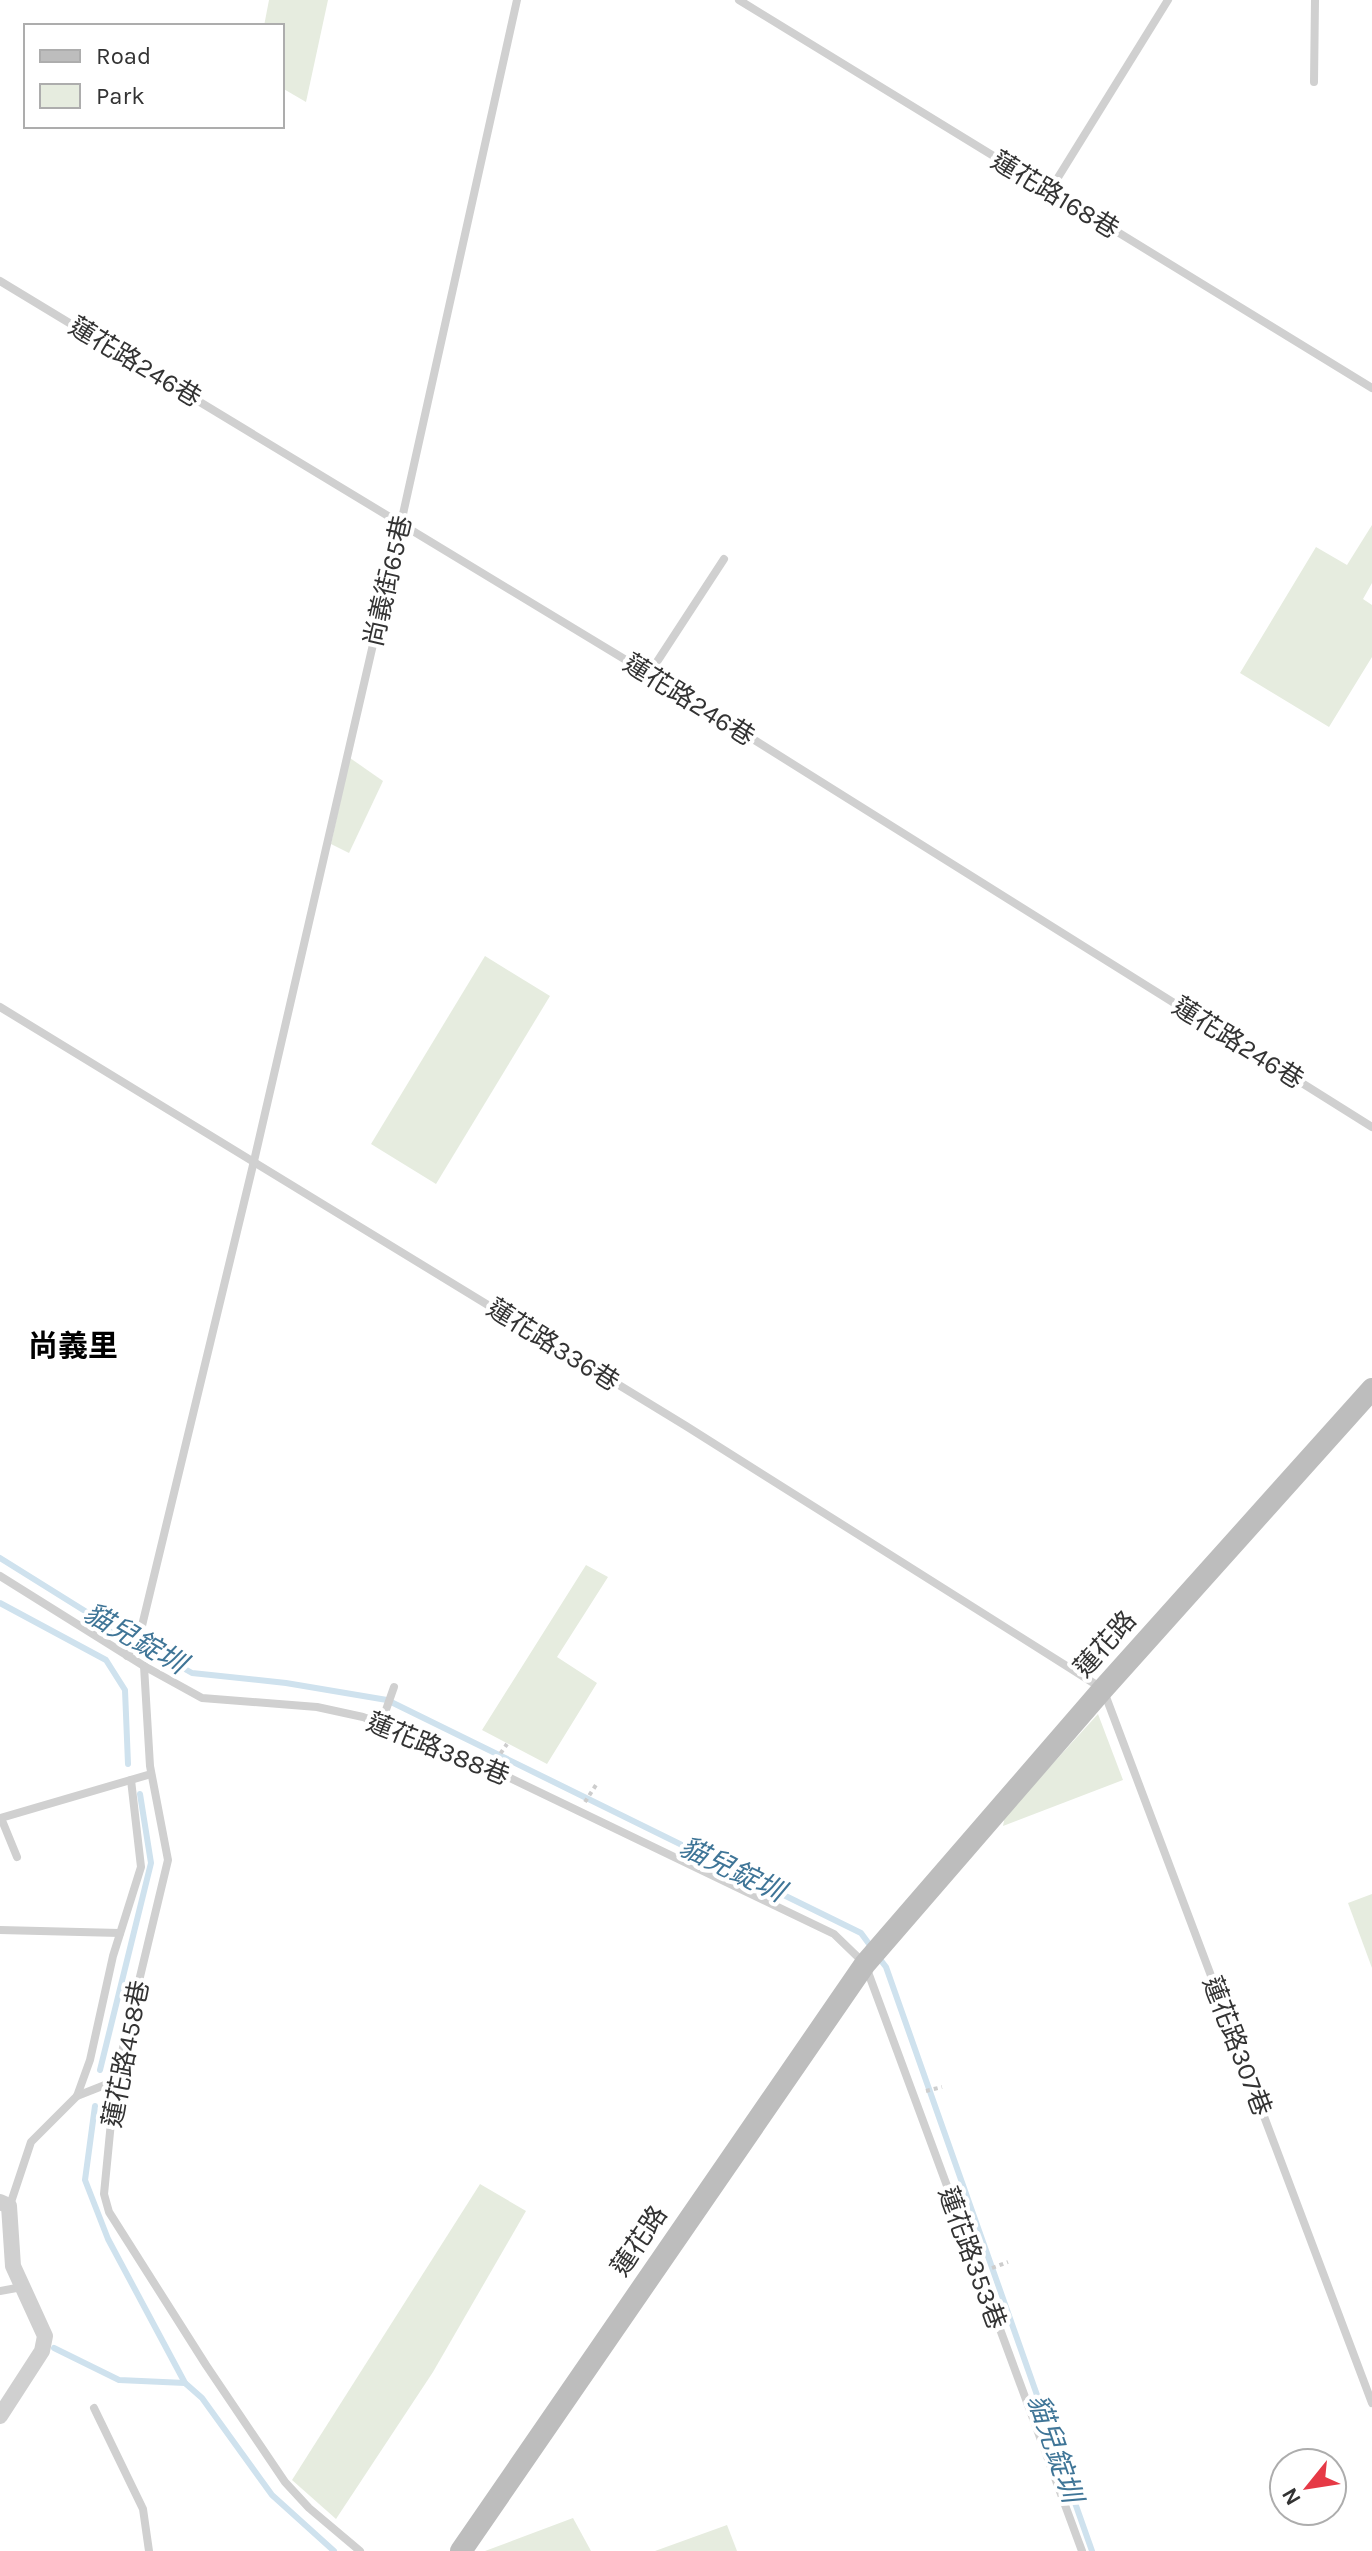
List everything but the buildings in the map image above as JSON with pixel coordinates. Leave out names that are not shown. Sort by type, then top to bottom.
[{"type":"street","name":"蓮花路","points":[[461,2551],[865,1964],[1103,1689],[1372,1389]]},
{"type":"street","points":[[0,2416],[42,2351],[45,2336],[13,2266],[5,2204]]},
{"type":"lane","name":"尚義街65巷","points":[[127,1656],[140,1634],[254,1161],[401,523],[517,0]]},
{"type":"lane","name":"蓮花路168巷","points":[[739,0],[1372,388]]},
{"type":"lane","points":[[1049,192],[1168,0]]},
{"type":"lane","points":[[1314,82],[1315,0]]},
{"type":"lane","name":"蓮花路246巷","points":[[0,281],[649,674],[1372,1127]]},
{"type":"lane","points":[[649,674],[724,559]]},
{"type":"lane","name":"蓮花路336巷","points":[[0,1007],[700,1435],[1103,1689]]},
{"type":"lane","name":"蓮花路388巷","points":[[0,1576],[127,1656],[202,1698],[317,1707],[363,1717],[456,1752],[834,1934],[865,1964]]},
{"type":"lane","name":"蓮花路458巷","points":[[144,1666],[151,1774],[168,1860],[115,2081],[104,2194],[109,2212],[285,2482],[309,2508],[360,2551]]},
{"type":"lane","points":[[381,1724],[394,1687]]},
{"type":"lane","name":"蓮花路307巷","points":[[1103,1689],[1372,2403]]},
{"type":"lane","points":[[17,1857],[1,1818],[151,1774]]},
{"type":"lane","points":[[77,2096],[90,2060],[120,1933],[141,1867],[131,1780]]},
{"type":"lane","points":[[0,1930],[120,1933]]},
{"type":"lane","name":"蓮花路353巷","points":[[865,1964],[1082,2551]]},
{"type":"lane","points":[[5,2204],[31,2142],[77,2096],[115,2081]]},
{"type":"lane","points":[[0,2291],[22,2287]]},
{"type":"lane","points":[[94,2408],[143,2509],[149,2551]]},
{"type":"path","points":[[688,1864],[703,1834]]},
{"type":"green space","points":[[269,0],[328,0],[306,102],[284,89],[284,24],[264,24]]},
{"type":"green space","points":[[1372,525],[1372,583],[1363,599],[1372,605],[1372,657],[1329,727],[1240,673],[1316,547],[1347,565]]},
{"type":"green space","points":[[350,758],[383,781],[349,853],[331,844]]},
{"type":"green space","points":[[485,956],[550,996],[436,1184],[371,1144]]},
{"type":"green space","points":[[586,1565],[608,1577],[557,1657],[597,1683],[547,1764],[482,1730]]},
{"type":"green space","points":[[1098,1714],[1123,1780],[1003,1826],[1005,1816]]},
{"type":"green space","points":[[1372,1894],[1372,1968],[1348,1903]]},
{"type":"green space","points":[[480,2184],[526,2211],[433,2372],[336,2519],[292,2480]]},
{"type":"green space","points":[[573,2518],[591,2551],[485,2551]]},
{"type":"green space","points":[[727,2525],[737,2551],[655,2551]]},
{"type":"waterway","name":"貓兒錠圳","points":[[0,1558],[117,1631],[192,1673],[286,1683],[387,1700],[861,1933],[872,1948]]},
{"type":"waterway","points":[[0,1603],[106,1660],[125,1690],[128,1764]]},
{"type":"waterway","points":[[100,2070],[151,1863],[140,1794]]},
{"type":"waterway","name":"貓兒錠圳","points":[[879,1958],[886,1967],[1092,2551]]},
{"type":"waterway","points":[[95,2106],[85,2180],[108,2239],[185,2383]]},
{"type":"waterway","points":[[54,2348],[119,2380],[185,2383],[202,2398],[272,2495],[334,2551]]},
{"type":"district","name":"尚義里","points":[[73,1346]]}]
